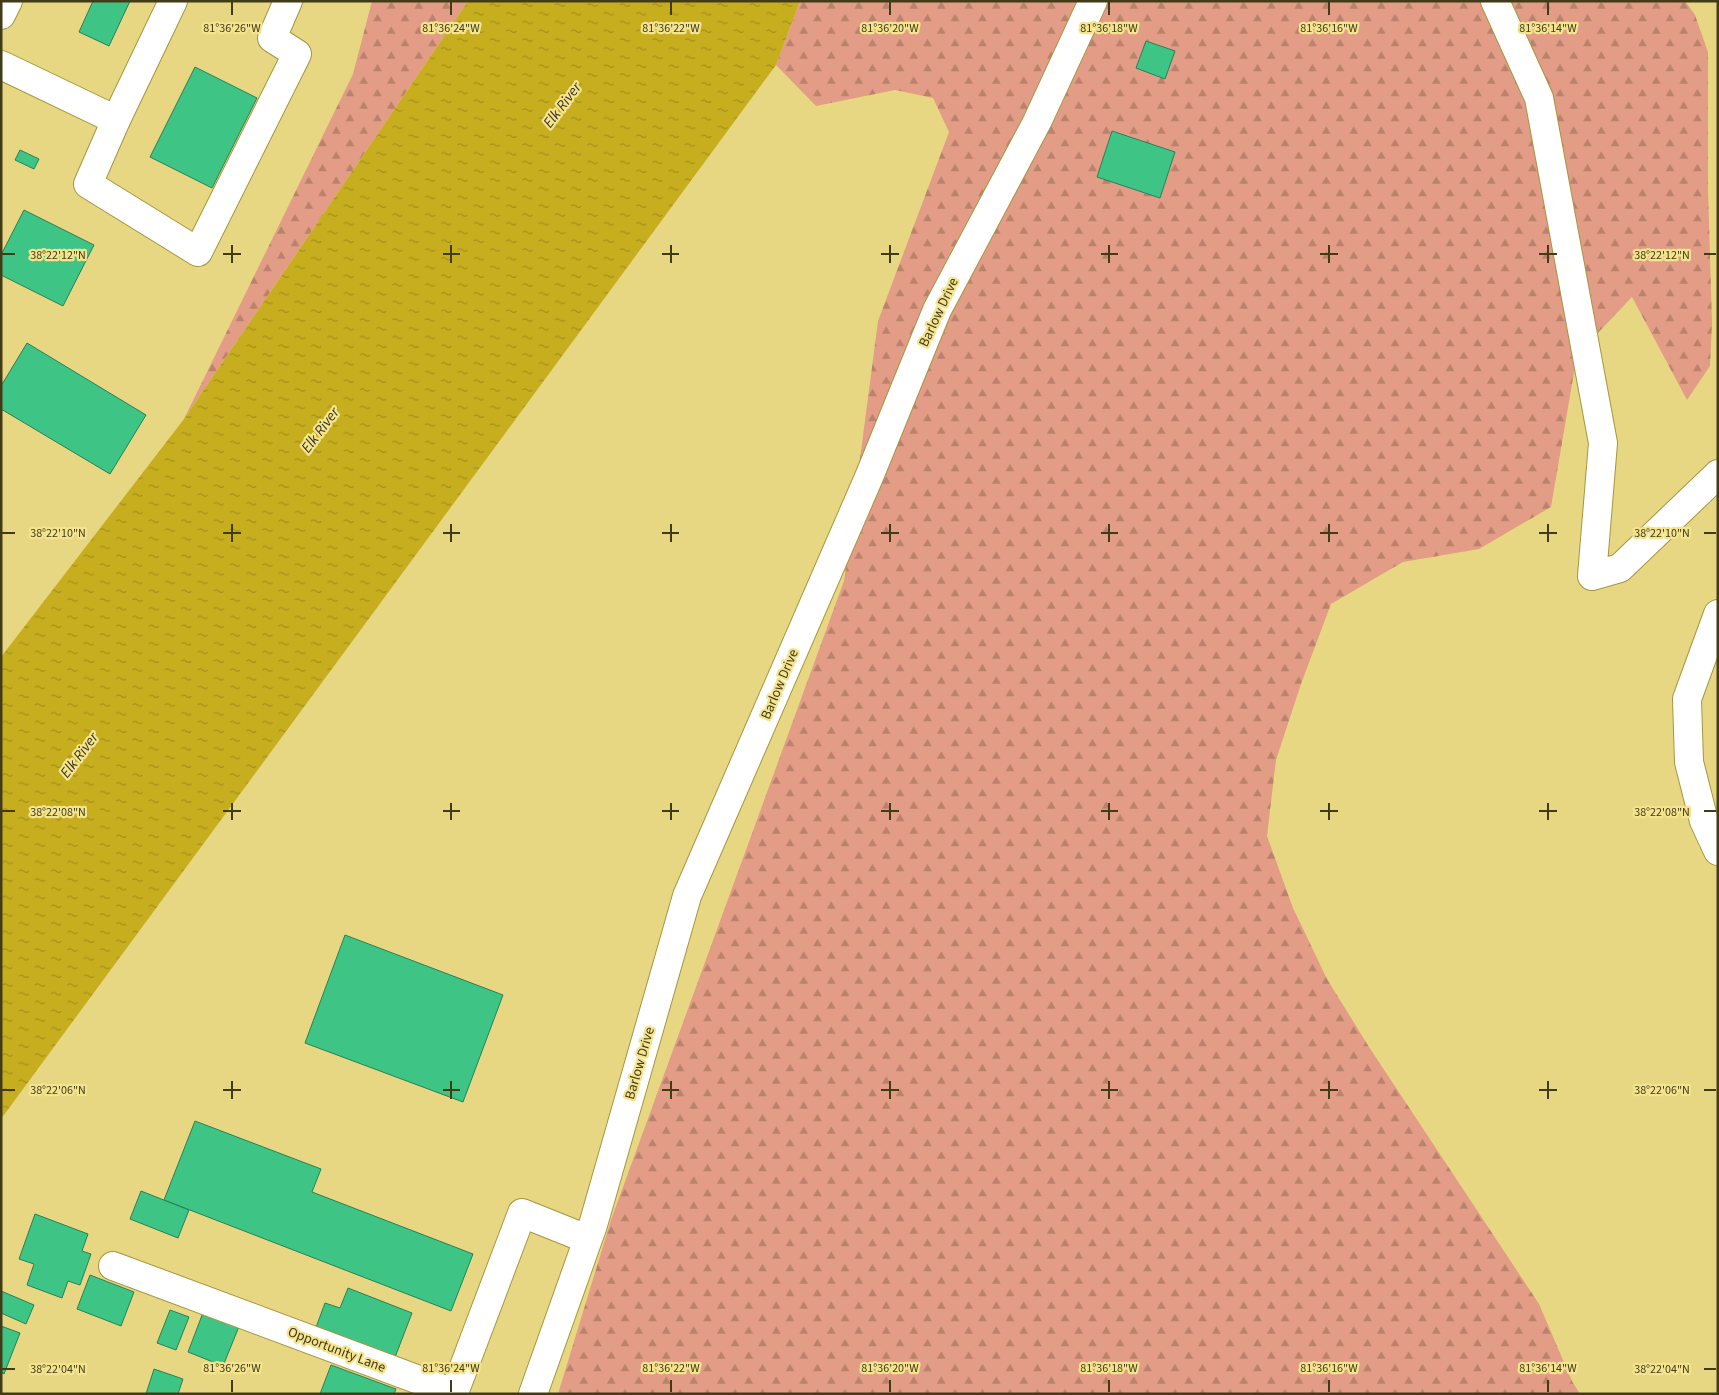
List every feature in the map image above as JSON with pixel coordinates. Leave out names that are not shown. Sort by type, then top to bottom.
[{"type":"street","points":[[1,15],[8,1]]},
{"type":"street","points":[[173,1],[116,120],[88,184],[198,252],[297,54],[272,38],[288,1]]},
{"type":"street","name":"Barlow Drive","points":[[533,1394],[588,1239],[687,896],[869,477],[937,310],[1037,122],[1093,1]]},
{"type":"street","points":[[1495,1],[1539,98],[1603,443],[1592,576],[1620,568],[1718,474]]},
{"type":"street","points":[[1,65],[116,120]]},
{"type":"street","points":[[1718,614],[1687,698],[1689,762],[1704,821],[1718,851]]},
{"type":"street","name":"Opportunity Lane","points":[[113,1266],[454,1393],[522,1213],[588,1239]]},
{"type":"green space","points":[[372,1],[468,1],[184,419],[353,74]]},
{"type":"green space","points":[[800,1],[1685,1],[1695,15],[1708,52],[1708,190],[1712,323],[1710,366],[1687,400],[1632,297],[1577,355],[1551,507],[1479,549],[1403,562],[1331,604],[1301,684],[1276,760],[1267,836],[1293,908],[1327,979],[1369,1047],[1539,1304],[1572,1381],[1580,1394],[558,1394],[611,1220],[844,581],[878,321],[949,132],[933,98],[895,90],[816,106],[776,65]]},
{"type":"water","name":"Elk River","points":[[468,1],[800,1],[776,65],[1,1119],[1,657],[184,419]]},
{"type":"building","points":[[93,1],[130,1],[109,46],[79,32]]},
{"type":"building","points":[[1146,41],[1175,51],[1165,79],[1136,68]]},
{"type":"building","points":[[195,67],[257,98],[212,188],[150,157]]},
{"type":"building","points":[[1112,131],[1175,152],[1160,198],[1097,177]]},
{"type":"building","points":[[20,150],[39,159],[34,169],[15,160]]},
{"type":"building","points":[[24,210],[94,245],[63,306],[1,275],[1,255]]},
{"type":"building","points":[[27,343],[146,415],[110,474],[1,409],[1,386]]},
{"type":"building","points":[[345,935],[503,995],[463,1102],[305,1043]]},
{"type":"building","points":[[195,1121],[321,1169],[312,1192],[473,1254],[451,1311],[164,1200]]},
{"type":"building","points":[[141,1191],[189,1210],[178,1238],[130,1219]]},
{"type":"building","points":[[35,1214],[88,1234],[82,1251],[91,1254],[80,1285],[68,1281],[62,1298],[27,1285],[34,1264],[19,1259]]},
{"type":"building","points":[[90,1275],[134,1292],[121,1326],[77,1309]]},
{"type":"building","points":[[348,1288],[412,1313],[394,1360],[315,1330],[325,1303],[340,1308]]},
{"type":"building","points":[[1,1291],[34,1305],[26,1324],[1,1313]]},
{"type":"building","points":[[170,1310],[189,1317],[176,1350],[157,1343]]},
{"type":"building","points":[[204,1310],[240,1324],[223,1366],[188,1352]]},
{"type":"building","points":[[1,1326],[20,1333],[4,1374],[1,1372]]},
{"type":"building","points":[[331,1365],[396,1389],[394,1394],[320,1394]]},
{"type":"building","points":[[154,1369],[183,1379],[178,1394],[146,1394]]}]
